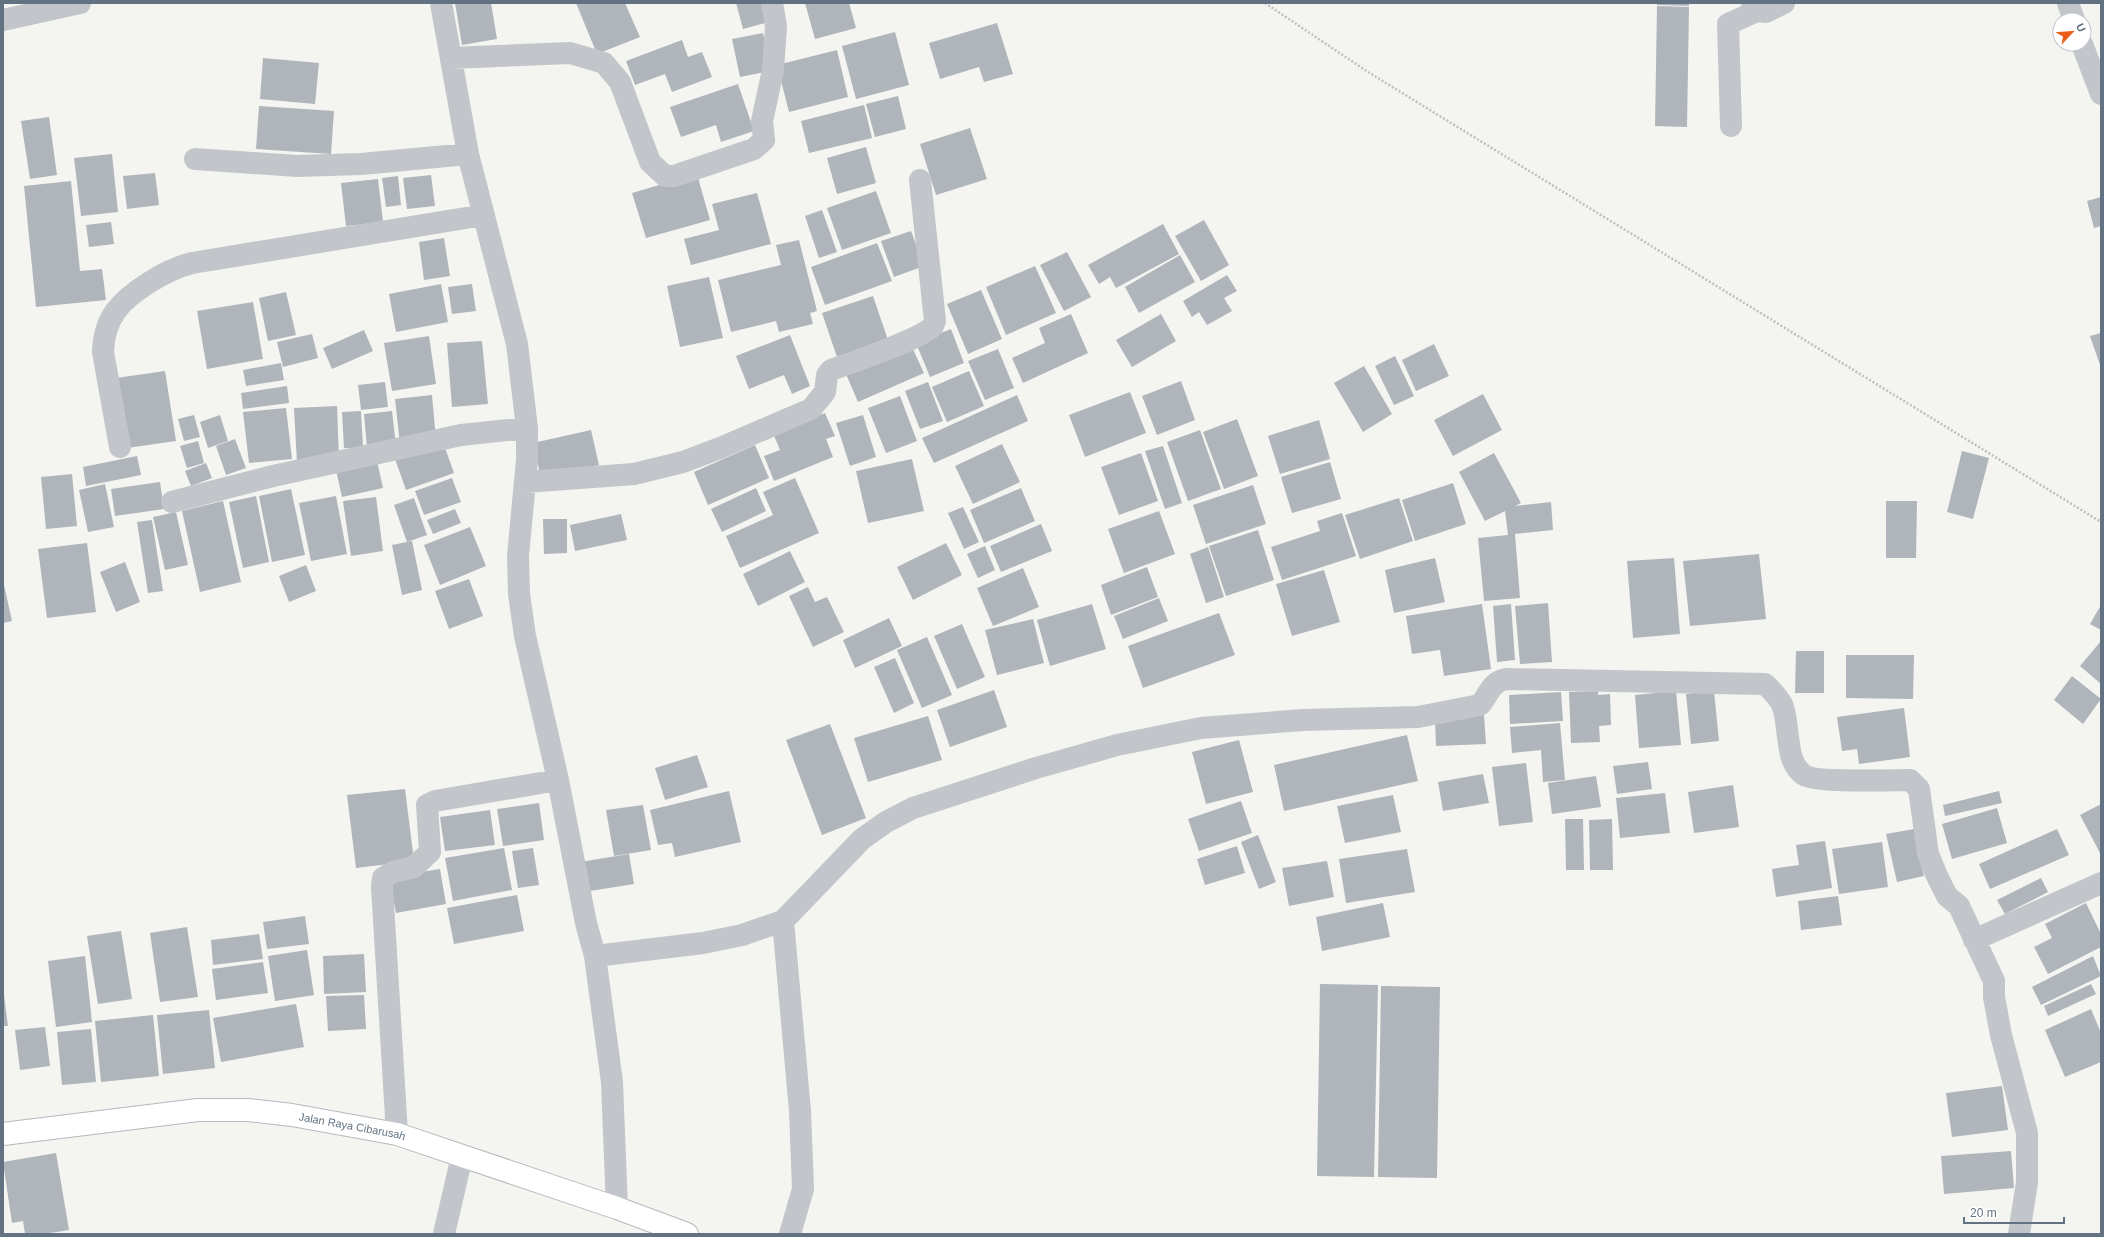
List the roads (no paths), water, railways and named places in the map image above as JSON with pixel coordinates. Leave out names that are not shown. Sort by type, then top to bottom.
[{"type":"main road","name":"Jalan Raya Cibarusah","points":[[3,1134],[198,1110],[248,1110],[292,1115],[397,1134],[617,1208],[658,1229],[686,1234]]},
{"type":"street","points":[[3,20],[80,3]]},
{"type":"street","points":[[441,3],[468,154],[517,344],[527,428],[525,482],[518,556],[519,594],[525,636],[558,780],[586,923],[595,956],[612,1082],[617,1208]]},
{"type":"street","points":[[451,58],[570,53],[604,63],[620,82],[650,162],[665,176],[674,176],[754,149],[764,140],[762,121],[773,70],[776,26],[772,3]]},
{"type":"street","points":[[1731,126],[1728,24],[1755,7],[1766,12],[1784,3]]},
{"type":"street","points":[[2085,52],[2101,94]]},
{"type":"street","points":[[195,159],[297,166],[361,164],[468,154]]},
{"type":"street","points":[[525,482],[634,474],[683,462],[714,451],[811,409],[825,392],[827,375],[832,370],[928,331],[933,326],[935,320],[920,180]]},
{"type":"street","points":[[120,447],[102,352],[103,339],[106,327],[120,305],[147,284],[175,267],[192,263],[484,216]]},
{"type":"street","points":[[172,502],[273,476],[461,435],[527,428]]},
{"type":"street","points":[[595,956],[703,943],[742,935],[783,921],[862,838],[886,822],[913,808],[1036,768],[1117,746],[1201,728],[1303,720],[1418,716],[1473,707],[1480,705],[1498,680],[1506,679],[1765,684],[1784,705],[1791,758],[1797,768],[1805,776],[1829,779],[1910,780],[1919,789],[1928,854],[1942,888],[1959,906],[1994,981],[1994,997],[2001,1036],[2027,1133],[2027,1182],[2020,1234]]},
{"type":"street","points":[[397,1134],[382,895],[384,878],[393,872],[414,867],[430,852],[427,805],[435,801],[558,780]]},
{"type":"street","points":[[1974,940],[2101,883]]},
{"type":"street","points":[[783,921],[800,1111],[803,1189],[790,1234]]},
{"type":"street","points":[[444,1234],[462,1156]]}]
